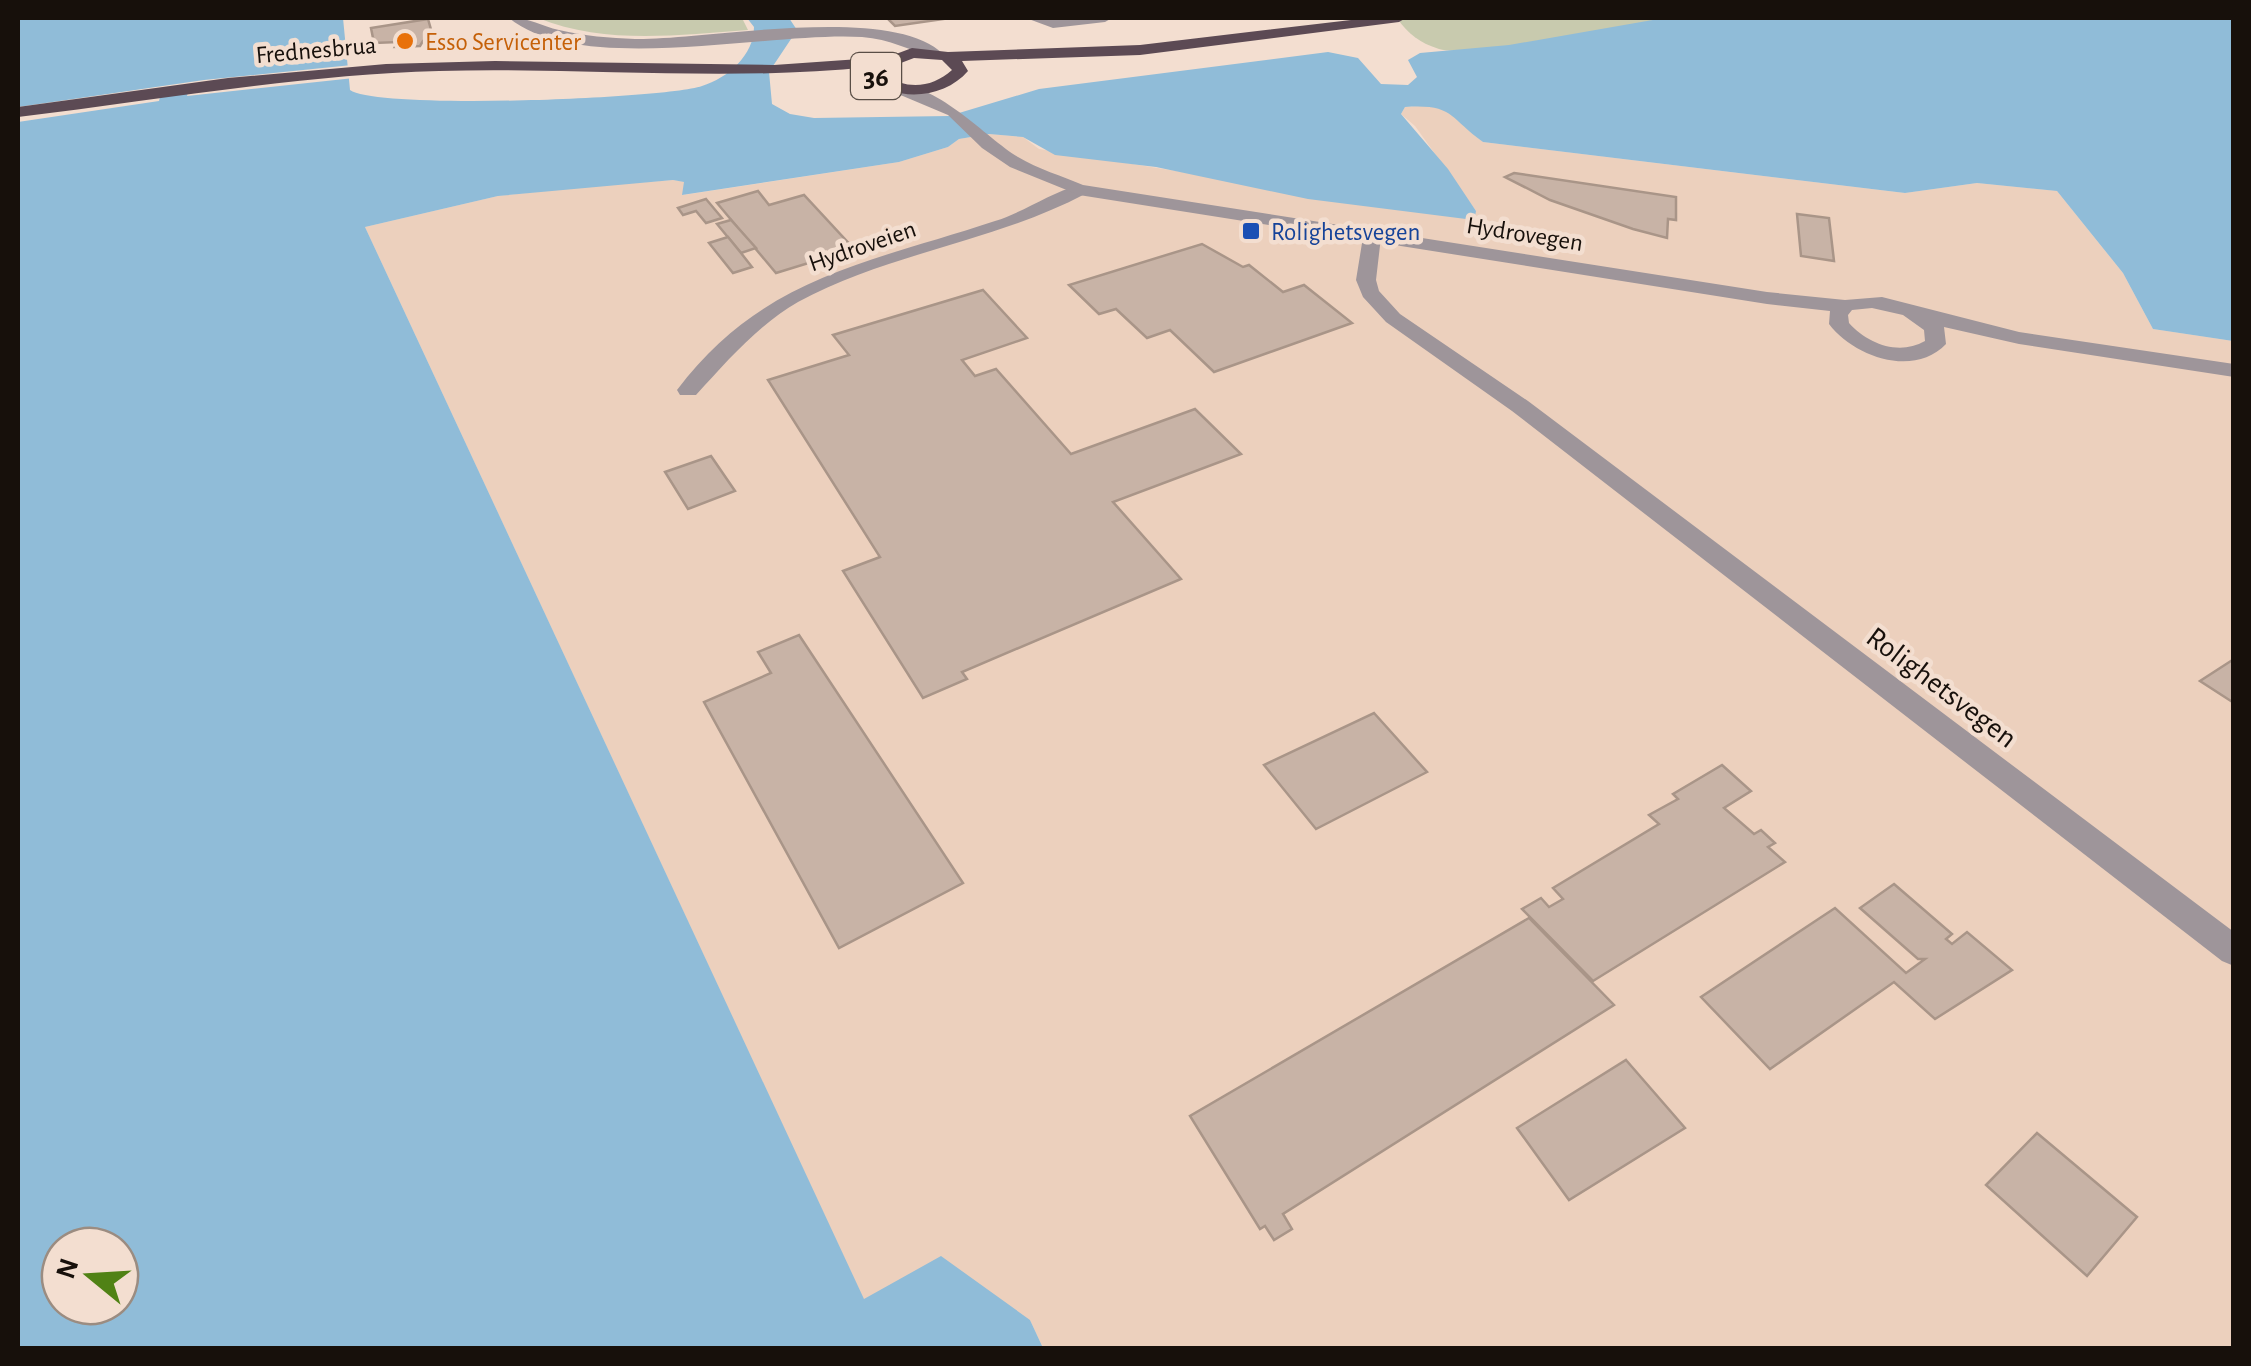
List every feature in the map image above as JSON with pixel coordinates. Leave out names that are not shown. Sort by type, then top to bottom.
[{"type":"highway","name":"36","points":[[802,69],[920,89],[1016,65],[1399,18]]},
{"type":"highway","name":"36","points":[[802,69],[941,55],[1140,50]]},
{"type":"highway","points":[[941,55],[959,66],[953,78]]},
{"type":"highway","name":"36","points":[[888,59],[875,72],[889,85]]},
{"type":"highway","name":"Frednesbrua","points":[[18,112],[241,80],[384,68],[512,65],[802,69]]},
{"type":"street","points":[[516,18],[559,36],[589,40],[836,31],[904,39],[941,55]]},
{"type":"street","points":[[1034,18],[1064,24],[1105,18]]},
{"type":"street","points":[[866,33],[882,44],[888,59]]},
{"type":"street","points":[[889,85],[954,112],[953,78]]},
{"type":"street","name":"Hydrovegen","points":[[954,112],[988,144],[1016,163],[1078,190],[1768,298],[1776,305],[1842,315]]},
{"type":"street","name":"Hydroveien","points":[[688,390],[730,346],[791,297],[840,276],[1002,227],[1078,190]]},
{"type":"street","name":"Rolighetsvegen","points":[[1372,237],[1366,280],[1370,292],[1392,318],[1520,406],[2234,950]]},
{"type":"street","points":[[2018,338],[1938,339],[1923,352],[1886,352],[1856,340],[1842,315],[1862,302],[1885,303],[1921,316],[2018,338],[2234,371]]},
{"type":"street","points":[[1921,316],[1934,328],[1938,339]]},
{"type":"shaded area","points":[[1434,105],[1453,115],[1483,142],[1905,193],[1977,183],[2057,191],[2123,273],[2153,329],[2233,341],[2233,1348],[1043,1348],[1030,1320],[864,1300],[365,227],[498,196],[582,187],[673,180],[685,182],[683,195],[899,162],[948,147],[959,139],[989,134],[1023,137],[1039,149],[1201,175],[1476,211],[1415,126],[1401,114],[1405,107]]},
{"type":"green space","points":[[538,18],[742,18],[748,30],[615,35]]},
{"type":"green space","points":[[1397,18],[1664,18],[1549,40],[1456,51],[1420,41]]},
{"type":"water","points":[[18,18],[343,18],[350,90],[411,100],[463,101],[634,95],[702,86],[730,71],[750,47],[754,27],[747,18],[789,18],[797,30],[769,72],[772,104],[790,114],[814,118],[949,116],[1039,89],[1328,52],[1358,58],[1381,84],[1408,85],[1417,77],[1408,60],[1420,53],[1509,45],[1664,18],[2233,18],[2233,341],[2153,329],[2123,273],[2057,191],[1977,183],[1905,193],[1483,142],[1442,110],[1421,107],[1405,107],[1401,114],[1448,169],[1476,211],[1475,216],[1466,219],[1308,199],[1156,167],[1055,155],[1023,137],[989,134],[959,139],[948,147],[899,162],[682,195],[684,182],[673,180],[498,196],[365,227],[864,1299],[941,1256],[1030,1320],[1043,1348],[18,1348]]},
{"type":"pier","points":[[352,65],[354,78],[187,96],[190,85],[162,89],[159,101],[18,122],[18,107],[204,80]]},
{"type":"building","points":[[887,18],[950,18],[895,26]]},
{"type":"building","points":[[428,19],[434,40],[423,41],[420,46],[374,43],[371,28]]},
{"type":"building","points":[[1514,173],[1676,197],[1676,220],[1668,219],[1667,238],[1633,229],[1550,200],[1505,177]]},
{"type":"building","points":[[758,191],[769,205],[804,195],[854,249],[776,273],[717,203]]},
{"type":"building","points":[[706,199],[722,218],[706,223],[696,211],[683,215],[678,208]]},
{"type":"building","points":[[1797,214],[1829,218],[1834,261],[1801,256]]},
{"type":"building","points":[[731,220],[756,248],[741,253],[717,224]]},
{"type":"building","points":[[728,237],[752,267],[733,273],[709,243]]},
{"type":"building","points":[[1202,244],[1243,267],[1249,265],[1283,292],[1304,285],[1352,323],[1214,372],[1170,330],[1147,338],[1116,309],[1099,314],[1069,285]]},
{"type":"building","points":[[983,290],[1027,338],[962,360],[975,376],[996,369],[1071,454],[1195,409],[1241,454],[1113,502],[1181,579],[962,672],[967,679],[923,698],[843,571],[880,557],[768,380],[849,355],[833,335]]},
{"type":"building","points":[[711,456],[735,491],[688,509],[665,472]]},
{"type":"building","points":[[799,635],[963,883],[839,948],[704,702],[771,673],[758,652]]},
{"type":"building","points":[[2234,659],[2234,703],[2200,681]]},
{"type":"building","points":[[1374,713],[1427,772],[1316,829],[1264,765]]},
{"type":"building","points":[[1722,765],[1751,791],[1724,808],[1754,834],[1761,830],[1775,843],[1768,847],[1785,862],[1593,981],[1522,909],[1541,898],[1549,907],[1563,899],[1553,888],[1659,824],[1649,815],[1678,799],[1673,794]]},
{"type":"building","points":[[1894,884],[1952,934],[1946,939],[1952,944],[1967,932],[2012,970],[1935,1019],[1894,982],[1770,1069],[1701,997],[1835,908],[1906,973],[1925,959],[1918,959],[1860,908]]},
{"type":"building","points":[[1529,918],[1614,1005],[1283,1214],[1292,1229],[1274,1240],[1265,1226],[1260,1229],[1190,1116]]},
{"type":"building","points":[[1626,1060],[1685,1128],[1569,1200],[1517,1128]]},
{"type":"building","points":[[2037,1133],[2137,1217],[2087,1276],[1986,1185]]},
{"type":"place","name":"Esso Servicenter","points":[[405,41]]},
{"type":"place","name":"Rolighetsvegen","points":[[1251,231]]}]
